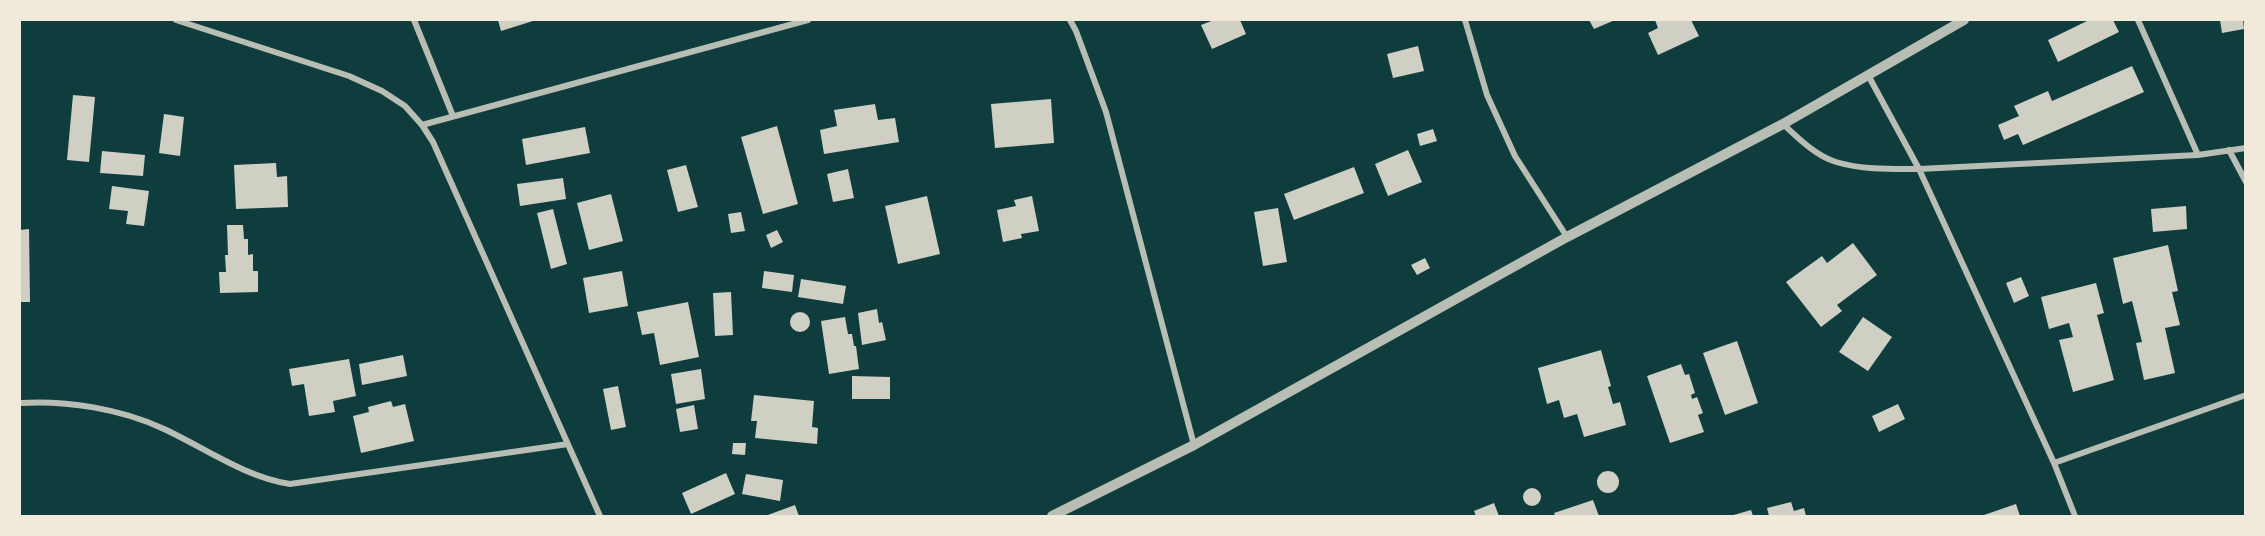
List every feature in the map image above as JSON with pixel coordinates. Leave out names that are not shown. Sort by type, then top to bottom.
[{"type":"street","points":[[176,20],[349,76],[382,91],[405,106],[422,125],[433,142],[600,516]]},
{"type":"street","points":[[414,20],[453,116]]},
{"type":"street","points":[[422,125],[808,20]]},
{"type":"street","points":[[1070,20],[1106,112],[1194,445]]},
{"type":"street","points":[[1465,20],[1486,95],[1515,156],[1567,237]]},
{"type":"street","points":[[1052,516],[1194,445],[1567,237],[1783,124],[1964,20]]},
{"type":"street","points":[[2139,20],[2199,155]]},
{"type":"street","points":[[1868,75],[1920,169],[2054,463],[2074,516]]},
{"type":"street","points":[[1783,124],[1807,145],[1834,162],[1875,168],[1920,169],[2199,155],[2246,148]]},
{"type":"street","points":[[2229,150],[2246,182]]},
{"type":"street","points":[[2054,463],[2246,394]]},
{"type":"street","points":[[20,403],[42,401],[122,412],[161,428],[263,478],[290,484],[568,444]]},
{"type":"building","points":[[498,20],[533,20],[533,21],[501,31]]},
{"type":"building","points":[[1214,20],[1240,20],[1246,34],[1212,49],[1201,25]]},
{"type":"building","points":[[1589,20],[1615,20],[1594,29]]},
{"type":"building","points":[[1655,20],[1691,20],[1699,36],[1658,55],[1648,33],[1658,28]]},
{"type":"building","points":[[2089,20],[2113,20],[2119,32],[2058,62],[2048,40]]},
{"type":"building","points":[[2220,20],[2243,20],[2244,29],[2222,33]]},
{"type":"building","points":[[1418,46],[1424,71],[1393,78],[1387,54]]},
{"type":"building","points":[[2132,66],[2144,92],[2023,145],[2018,134],[2004,140],[1998,125],[2019,116],[2014,106],[2048,91],[2052,101]]},
{"type":"building","points":[[73,95],[95,97],[89,162],[67,160]]},
{"type":"building","points":[[1051,99],[1054,143],[995,148],[991,104]]},
{"type":"building","points":[[875,104],[878,120],[895,118],[899,142],[824,154],[820,130],[837,126],[834,110]]},
{"type":"building","points":[[164,114],[184,117],[180,156],[159,153]]},
{"type":"building","points":[[777,126],[798,204],[763,214],[741,137]]},
{"type":"building","points":[[585,127],[590,153],[526,165],[522,139]]},
{"type":"building","points":[[1433,129],[1437,141],[1420,146],[1417,134]]},
{"type":"building","points":[[1408,150],[1422,182],[1388,196],[1375,164]]},
{"type":"building","points":[[102,151],[145,155],[143,176],[100,173]]},
{"type":"building","points":[[276,163],[277,177],[287,176],[288,207],[236,209],[234,165]]},
{"type":"building","points":[[686,165],[698,207],[678,212],[667,170]]},
{"type":"building","points":[[1354,167],[1364,193],[1294,220],[1284,194]]},
{"type":"building","points":[[848,169],[854,198],[833,202],[827,174]]},
{"type":"building","points":[[563,178],[566,199],[520,206],[517,184]]},
{"type":"building","points":[[112,186],[149,191],[144,226],[126,224],[128,211],[109,209]]},
{"type":"building","points":[[611,194],[623,241],[589,250],[577,203]]},
{"type":"building","points":[[927,196],[940,254],[898,264],[885,206]]},
{"type":"building","points":[[1032,196],[1039,231],[1021,234],[1022,238],[1003,242],[997,210],[1016,206],[1014,200]]},
{"type":"building","points":[[2186,206],[2187,229],[2153,232],[2151,209]]},
{"type":"building","points":[[1278,208],[1287,262],[1263,266],[1254,212]]},
{"type":"building","points":[[553,209],[567,264],[551,269],[537,213]]},
{"type":"building","points":[[741,212],[745,231],[731,233],[728,214]]},
{"type":"building","points":[[227,225],[243,225],[244,239],[248,239],[248,255],[253,254],[253,271],[258,271],[258,292],[220,293],[219,272],[226,272],[225,255],[228,255]]},
{"type":"building","points":[[29,229],[30,302],[20,302],[20,230]]},
{"type":"building","points":[[777,230],[783,242],[771,248],[766,235]]},
{"type":"building","points":[[1853,243],[1877,275],[1837,305],[1842,311],[1821,327],[1786,282],[1822,256],[1827,263]]},
{"type":"building","points":[[2168,245],[2178,291],[2172,292],[2180,325],[2165,328],[2175,373],[2144,380],[2136,343],[2142,342],[2132,301],[2123,304],[2113,258]]},
{"type":"building","points":[[1425,258],[1430,268],[1417,275],[1411,265]]},
{"type":"building","points":[[622,271],[628,306],[589,313],[583,278]]},
{"type":"building","points":[[764,271],[794,275],[792,292],[762,288]]},
{"type":"building","points":[[2021,277],[2029,296],[2014,303],[2006,283]]},
{"type":"building","points":[[801,279],[846,286],[843,304],[798,297]]},
{"type":"building","points":[[2096,283],[2104,313],[2097,315],[2114,380],[2073,392],[2059,340],[2073,337],[2069,323],[2049,329],[2041,297]]},
{"type":"building","points":[[731,292],[733,335],[715,336],[713,293]]},
{"type":"building","points":[[688,302],[699,357],[660,365],[654,333],[642,335],[637,312]]},
{"type":"building","points":[[877,309],[879,323],[882,322],[886,340],[862,345],[858,313]]},
{"type":"building","points":[[800,312],[807,315],[810,322],[807,329],[800,332],[793,329],[790,322],[793,315]]},
{"type":"building","points":[[845,317],[848,334],[852,334],[854,346],[856,346],[859,369],[829,374],[821,321]]},
{"type":"building","points":[[1863,317],[1892,337],[1868,371],[1839,352]]},
{"type":"building","points":[[1737,341],[1758,403],[1725,415],[1703,353]]},
{"type":"building","points":[[1601,350],[1611,386],[1608,387],[1613,404],[1620,402],[1626,425],[1584,437],[1577,414],[1564,418],[1559,400],[1547,404],[1538,368]]},
{"type":"building","points":[[403,355],[407,376],[362,385],[359,364]]},
{"type":"building","points":[[349,359],[356,396],[333,401],[335,412],[309,416],[304,384],[292,386],[289,369]]},
{"type":"building","points":[[1681,364],[1685,375],[1689,374],[1695,393],[1691,395],[1692,399],[1697,397],[1703,413],[1698,415],[1704,432],[1670,443],[1647,376]]},
{"type":"building","points":[[701,369],[705,399],[676,404],[671,374]]},
{"type":"building","points":[[852,376],[890,377],[890,399],[852,399]]},
{"type":"building","points":[[618,386],[626,427],[611,430],[603,389]]},
{"type":"building","points":[[754,395],[814,401],[812,427],[818,428],[817,444],[755,438],[757,421],[751,421]]},
{"type":"building","points":[[391,401],[393,407],[405,404],[414,441],[361,453],[353,416],[369,412],[368,407]]},
{"type":"building","points":[[1898,404],[1905,419],[1879,432],[1872,416]]},
{"type":"building","points":[[694,405],[698,429],[680,432],[676,409]]},
{"type":"building","points":[[733,443],[746,443],[745,455],[732,454]]},
{"type":"building","points":[[1608,471],[1616,474],[1619,482],[1616,490],[1608,493],[1600,490],[1597,482],[1600,474]]},
{"type":"building","points":[[726,473],[735,494],[691,514],[682,493]]},
{"type":"building","points":[[746,474],[783,480],[780,501],[742,494]]},
{"type":"building","points":[[1528,488],[1536,488],[1541,493],[1539,504],[1528,506],[1523,501],[1523,493]]},
{"type":"building","points":[[1593,500],[1599,516],[1555,516],[1554,513]]},
{"type":"building","points":[[1791,502],[1794,511],[1804,508],[1806,516],[1769,516],[1767,508]]},
{"type":"building","points":[[1494,503],[1499,516],[1476,516],[1474,511]]},
{"type":"building","points":[[2016,504],[2020,516],[1981,516]]},
{"type":"building","points":[[795,505],[799,516],[765,516]]},
{"type":"building","points":[[1751,510],[1753,516],[1730,516]]}]
